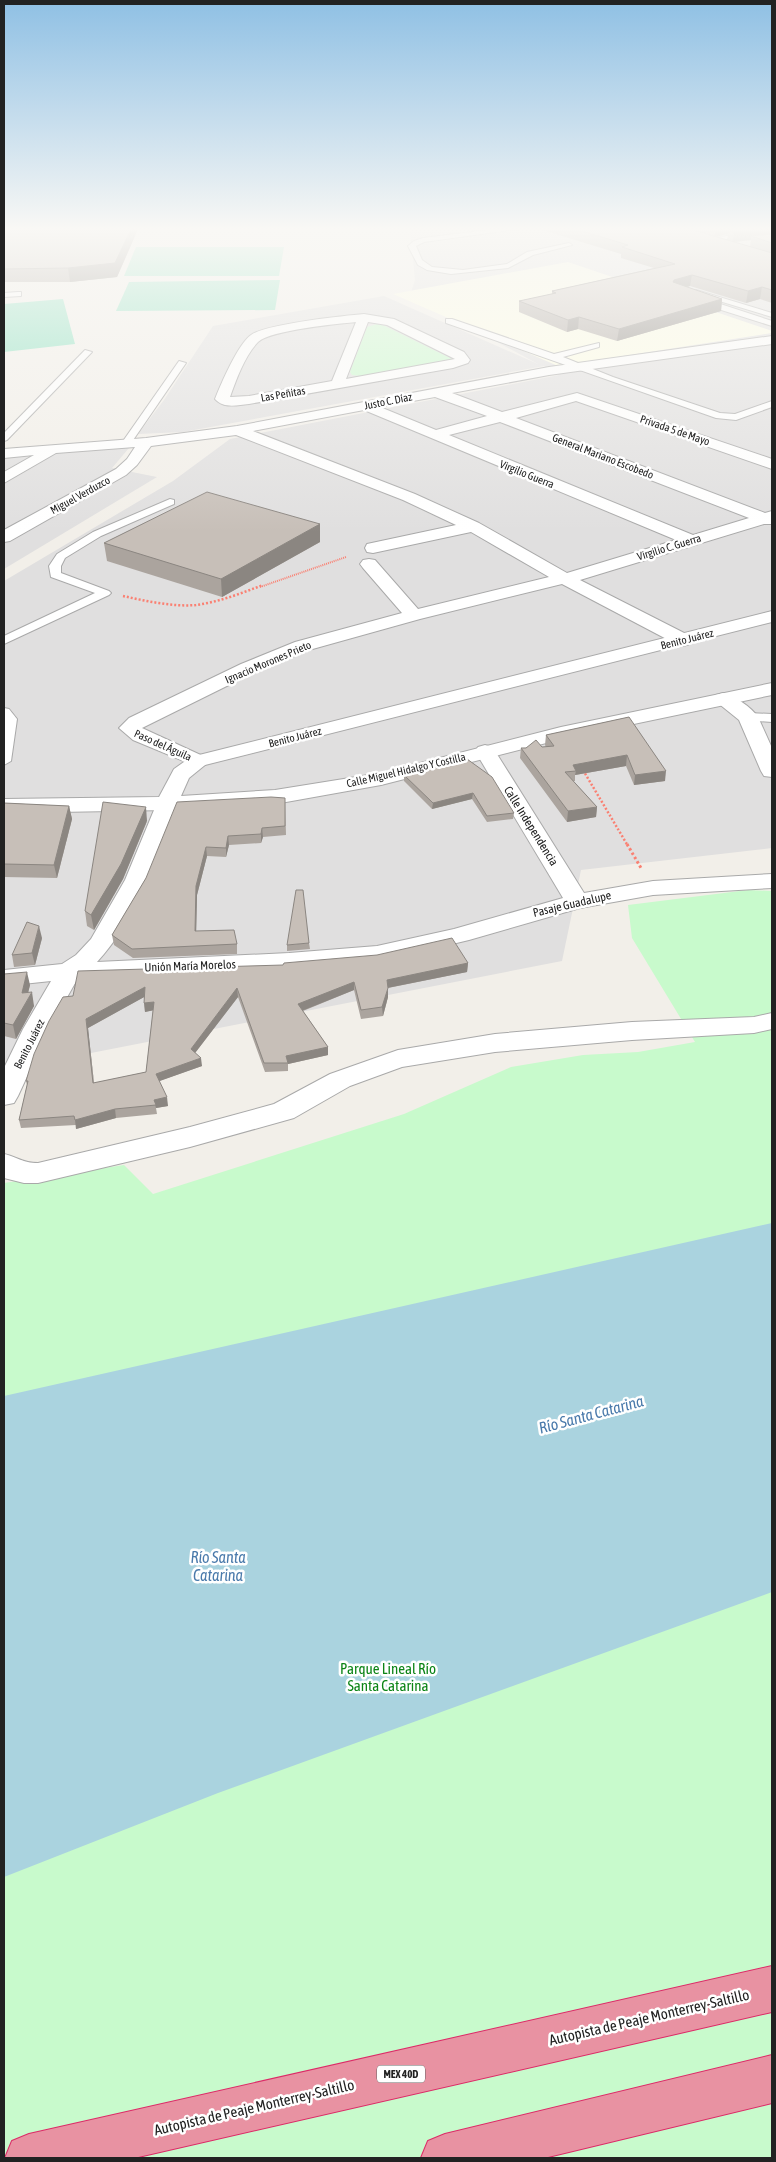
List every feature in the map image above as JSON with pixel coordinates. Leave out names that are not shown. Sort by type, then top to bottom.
[{"type":"highway","name":"Autopista de Peaje Monterrey-Saltillo","points":[[29,2158],[772,1989]]},
{"type":"highway","points":[[445,2158],[772,2079]]},
{"type":"street","name":"Las Peñitas","points":[[289,330],[259,336],[249,345],[222,399],[225,401],[241,401],[337,385],[460,362],[463,358],[406,330]]},
{"type":"street","points":[[337,385],[359,330]]},
{"type":"street","name":"Justo C. Díaz","points":[[4,453],[126,444],[237,430],[363,405],[581,366],[772,340]]},
{"type":"street","points":[[441,366],[473,385]]},
{"type":"street","name":"General Mariano Escobedo","points":[[418,370],[442,391],[500,417],[770,518]]},
{"type":"street","name":"Privada 5 de Mayo","points":[[500,417],[577,397],[772,464]]},
{"type":"street","name":"Virgilio Guerra","points":[[363,405],[691,540]]},
{"type":"street","points":[[433,435],[500,417]]},
{"type":"street","points":[[237,430],[409,497],[473,527],[565,579],[683,640]]},
{"type":"street","name":"Miguel Verduzco","points":[[4,537],[121,472],[132,462],[146,442]]},
{"type":"street","points":[[4,478],[57,449]]},
{"type":"street","name":"Virgilio C. Guerra","points":[[565,579],[770,518]]},
{"type":"street","points":[[414,614],[371,556],[473,527]]},
{"type":"street","name":"Ignacio Morones Prieto","points":[[129,728],[136,722],[248,668],[302,646],[414,614],[565,579]]},
{"type":"street","name":"Benito Juárez","points":[[4,1096],[36,1029],[69,971],[85,960],[101,943],[137,880],[167,803],[179,776],[186,768],[198,761],[772,617]]},
{"type":"street","name":"Calle Miguel Hidalgo Y Costilla","points":[[4,806],[167,803],[275,797],[381,779],[561,733],[772,689]]},
{"type":"street","points":[[723,699],[748,717],[772,771]]},
{"type":"street","name":"Paso del Águila","points":[[129,728],[140,736],[198,761]]},
{"type":"street","name":"Calle Independencia","points":[[485,751],[577,901]]},
{"type":"street","name":"Pasaje Guadalupe","points":[[377,954],[452,937],[577,901],[653,888],[772,882]]},
{"type":"street","name":"Unión María Morelos","points":[[4,978],[69,971],[289,961],[377,954]]},
{"type":"street","points":[[16,1169],[38,1173],[190,1137],[284,1110],[340,1080],[398,1059],[495,1043],[632,1031],[754,1025],[772,1021]]},
{"type":"lane","points":[[474,330],[723,417],[736,417],[772,404]]},
{"type":"lane","points":[[552,358],[596,345]]},
{"type":"lane","points":[[4,438],[88,352]]},
{"type":"lane","points":[[126,444],[182,363]]},
{"type":"lane","points":[[105,592],[55,575],[55,566],[61,556],[97,534],[170,502]]},
{"type":"lane","points":[[4,640],[105,592]]},
{"type":"lane","points":[[4,712],[11,719],[4,761]]},
{"type":"lane","points":[[748,717],[772,718]]},
{"type":"path","points":[[105,592],[158,603],[195,605],[221,600],[371,556]]},
{"type":"path","points":[[561,733],[653,888]]},
{"type":"shaded area","points":[[210,330],[461,330],[538,364],[475,330],[772,330],[772,848],[581,870],[562,961],[4,1070],[4,581],[173,481],[230,439],[559,375],[544,366],[183,432],[138,434],[164,400]]},
{"type":"shaded area","points":[[475,330],[772,331],[772,333],[558,366]]},
{"type":"shaded area","points":[[129,448],[112,468],[157,477],[4,569],[4,457]]},
{"type":"green space","points":[[4,330],[71,330],[75,344],[4,352]]},
{"type":"green space","points":[[366,330],[393,330],[452,359],[361,376],[352,375],[350,372]]},
{"type":"green space","name":"Parque Lineal Río Santa Catarina","points":[[748,890],[772,891],[772,2158],[4,2158],[4,1183],[124,1165],[153,1194],[404,1114],[511,1067],[583,1055],[638,1052],[695,1042],[632,938],[628,905]]},
{"type":"water","name":"Río Santa Catarina","points":[[772,1223],[772,1592],[218,1793],[4,1877],[4,1396]]},
{"type":"building","points":[[207,492],[320,524],[221,579],[104,543]]},
{"type":"building","points":[[629,717],[666,771],[635,775],[627,755],[573,765],[576,771],[565,772],[597,807],[568,811],[521,748],[526,748],[536,740],[542,747],[554,746],[546,735]]},
{"type":"building","points":[[467,759],[492,777],[514,813],[487,816],[473,793],[433,803],[404,775]]},
{"type":"building","points":[[271,797],[285,798],[285,826],[262,828],[261,834],[228,836],[226,848],[206,847],[196,886],[195,931],[234,930],[237,944],[132,949],[112,935],[146,878],[177,802]]},
{"type":"building","points":[[103,802],[146,807],[121,864],[91,915],[85,911]]},
{"type":"building","points":[[4,803],[69,806],[54,865],[4,864]]},
{"type":"building","points":[[296,890],[303,890],[309,943],[287,945]]},
{"type":"building","points":[[27,922],[39,926],[32,953],[12,955]]},
{"type":"building","points":[[452,938],[468,963],[387,980],[388,988],[382,1007],[361,1010],[354,982],[298,1004],[328,1047],[286,1056],[288,1063],[264,1063],[237,988],[191,1049],[201,1058],[156,1074],[167,1097],[154,1100],[156,1105],[115,1109],[75,1120],[74,1116],[19,1120],[28,1081],[26,1081],[34,1054],[49,1021],[63,997],[73,996],[78,971],[283,965],[284,963],[377,955]],"holes":[[[145,987],[144,1003],[154,1002],[146,1072],[93,1083],[86,1019]]]},
{"type":"building","points":[[27,972],[22,993],[32,992],[13,1025],[4,1023],[4,974]]}]
